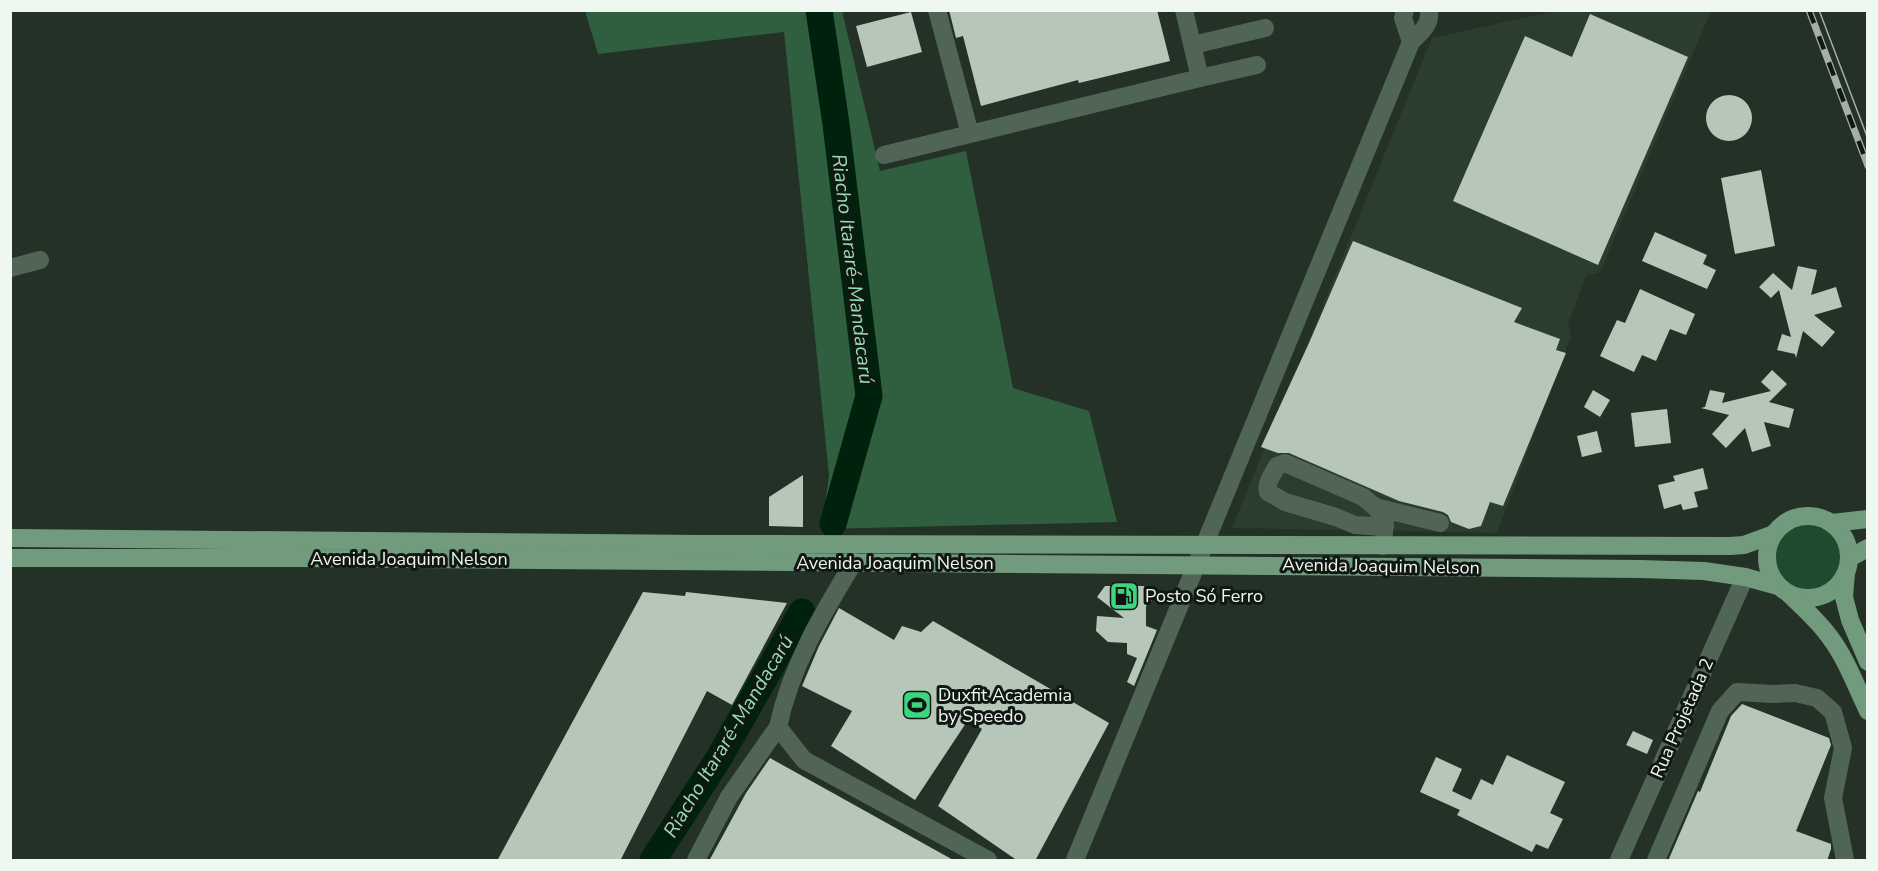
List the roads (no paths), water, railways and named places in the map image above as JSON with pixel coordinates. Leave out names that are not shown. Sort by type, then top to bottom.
[{"type":"main road","points":[[1868,662],[1850,621],[1844,597],[1848,545],[1841,532],[1832,523],[1820,517],[1794,518],[1782,525],[1768,546],[1767,560],[1770,574],[1829,636],[1841,654],[1868,711]]},
{"type":"main road","points":[[1832,523],[1868,519]]},
{"type":"main road","name":"Avenida Joaquim Nelson","points":[[10,558],[298,558],[1204,545],[1730,546],[1744,545],[1774,534]]},
{"type":"main road","name":"Avenida Joaquim Nelson","points":[[10,538],[702,552]]},
{"type":"main road","points":[[1783,590],[1802,598],[1816,598],[1829,593],[1839,585],[1848,566],[1868,548]]},
{"type":"main road","name":"Avenida Joaquim Nelson","points":[[748,552],[854,562],[1651,569],[1704,571],[1745,577],[1783,590]]},
{"type":"street","points":[[937,10],[970,134]]},
{"type":"street","points":[[1184,10],[1200,78]]},
{"type":"street","points":[[1405,10],[1403,18],[1412,42]]},
{"type":"street","points":[[1075,861],[1195,565],[1348,219],[1412,42],[1427,26],[1430,19],[1429,10]]},
{"type":"street","points":[[1193,45],[1264,28]]},
{"type":"street","points":[[884,155],[1257,65]]},
{"type":"street","points":[[10,268],[40,260]]},
{"type":"street","points":[[1383,546],[1385,527],[1385,520],[1363,497],[1285,463],[1277,466],[1267,489],[1268,492],[1286,502],[1355,525],[1385,527]]},
{"type":"street","points":[[1375,507],[1440,523]]},
{"type":"street","points":[[696,861],[729,796],[778,727],[783,703],[812,633],[854,562]]},
{"type":"street","name":"Rua Projetada 2","points":[[1619,861],[1745,577]]},
{"type":"street","points":[[1656,861],[1720,711],[1737,692],[1795,693],[1817,698],[1833,712],[1843,748],[1833,798],[1845,861]]},
{"type":"street","points":[[778,727],[804,760],[988,861]]},
{"type":"waterway","name":"Riacho Itararé-Mandacarú","points":[[819,10],[836,124],[869,396],[833,524]]},
{"type":"waterway","name":"Riacho Itararé-Mandacarú","points":[[653,860],[719,758],[802,612]]},
{"type":"tram line","points":[[1819,10],[1868,139]]},
{"type":"railway","points":[[1809,10],[1868,166]]},
{"type":"place","name":"Posto Só Ferro","points":[[1124,596]]},
{"type":"place","name":"Duxfit Academia by Speedo","points":[[917,705]]}]
